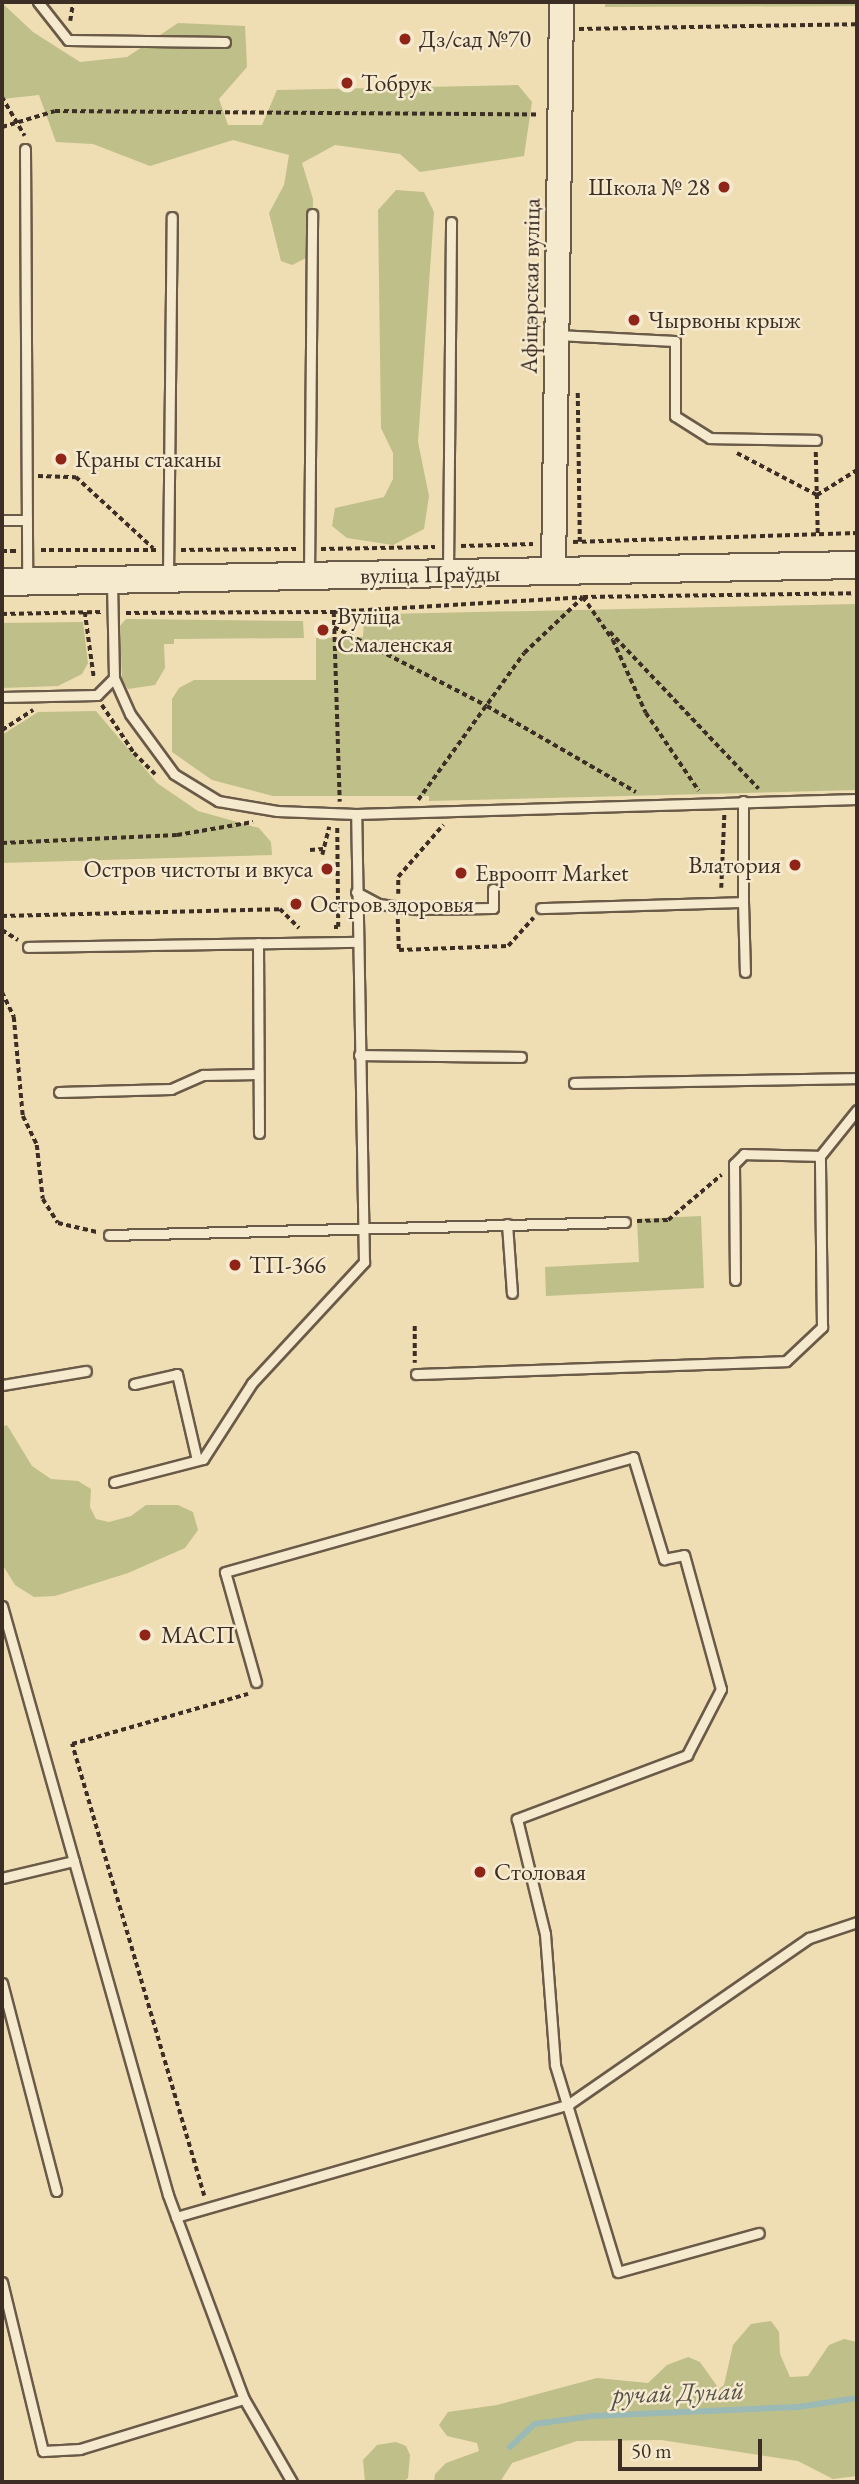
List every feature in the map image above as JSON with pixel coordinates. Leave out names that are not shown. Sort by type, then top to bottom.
[{"type":"main road","name":"вуліца Праўды","points":[[14,582],[857,565]]},
{"type":"street","name":"Афіцэрская вуліца","points":[[553,571],[561,2]]},
{"type":"lane","points":[[38,2],[68,40],[225,42]]},
{"type":"lane","points":[[14,582],[27,550],[26,149]]},
{"type":"lane","points":[[309,576],[312,214]]},
{"type":"lane","points":[[168,579],[172,217]]},
{"type":"lane","points":[[448,573],[451,222]]},
{"type":"lane","points":[[555,335],[675,341],[676,416],[710,438],[816,440]]},
{"type":"lane","points":[[2,520],[27,520]]},
{"type":"lane","points":[[112,580],[114,678],[139,730],[174,774],[218,801],[277,811],[356,814],[409,810],[857,799]]},
{"type":"lane","points":[[2,697],[97,695],[114,678]]},
{"type":"lane","points":[[743,801],[745,972]]},
{"type":"lane","points":[[114,1482],[203,1459],[252,1383],[364,1262],[356,942],[356,814]]},
{"type":"lane","points":[[356,892],[379,904],[416,909],[493,908],[493,889]]},
{"type":"lane","points":[[541,908],[743,902]]},
{"type":"lane","points":[[28,947],[356,942]]},
{"type":"lane","points":[[258,943],[259,1133]]},
{"type":"lane","points":[[359,1055],[521,1057]]},
{"type":"lane","points":[[59,1092],[171,1089],[202,1075],[258,1074]]},
{"type":"lane","points":[[574,1083],[857,1078]]},
{"type":"lane","points":[[416,1369],[786,1361],[822,1327],[820,1156],[857,1110]]},
{"type":"lane","points":[[735,1280],[734,1164],[744,1154],[820,1156]]},
{"type":"lane","points":[[109,1235],[362,1226],[625,1222]]},
{"type":"lane","points":[[507,1224],[512,1293]]},
{"type":"lane","points":[[2,1385],[86,1371]]},
{"type":"lane","points":[[134,1384],[177,1374],[197,1460]]},
{"type":"lane","points":[[256,1682],[225,1572],[633,1457],[664,1559],[684,1555],[722,1689],[687,1755],[517,1819],[545,1934],[555,2065],[618,2272],[759,2233]]},
{"type":"lane","points":[[2,1606],[176,2217],[244,2399],[292,2482]]},
{"type":"lane","points":[[2,1878],[74,1861]]},
{"type":"lane","points":[[176,2217],[569,2104],[809,1938],[857,1922]]},
{"type":"lane","points":[[2,1983],[56,2191]]},
{"type":"lane","points":[[2,2282],[43,2451],[80,2449],[244,2399]]},
{"type":"path","points":[[578,29],[857,24]]},
{"type":"path","points":[[2,97],[19,122],[26,149]]},
{"type":"path","points":[[2,127],[55,111],[559,114]]},
{"type":"path","points":[[710,438],[817,495]]},
{"type":"path","points":[[816,440],[818,534]]},
{"type":"path","points":[[817,495],[857,470]]},
{"type":"path","points":[[27,476],[76,477],[154,550]]},
{"type":"path","points":[[2,551],[448,547],[857,533]]},
{"type":"path","points":[[2,614],[334,612],[583,597],[857,593]]},
{"type":"path","points":[[583,597],[603,626],[646,713],[706,802]]},
{"type":"path","points":[[409,810],[524,653],[583,597]]},
{"type":"path","points":[[85,612],[97,695],[134,753],[157,777]]},
{"type":"path","points":[[321,855],[330,827],[340,813],[334,612]]},
{"type":"path","points":[[603,626],[770,800]]},
{"type":"path","points":[[334,627],[487,706],[654,803]]},
{"type":"path","points":[[90,707],[103,707]]},
{"type":"path","points":[[2,730],[36,708]]},
{"type":"path","points":[[2,843],[177,835],[255,822],[233,815]]},
{"type":"path","points":[[712,815],[743,815]]},
{"type":"path","points":[[432,823],[445,823]]},
{"type":"path","points":[[317,826],[356,825]]},
{"type":"path","points":[[324,928],[338,927],[337,827]]},
{"type":"path","points":[[310,850],[323,849]]},
{"type":"path","points":[[2,916],[280,909],[296,929],[310,928]]},
{"type":"path","points":[[2,930],[28,947]]},
{"type":"path","points":[[2,992],[14,1017],[23,1116],[37,1145],[43,1199],[58,1223],[109,1235]]},
{"type":"path","points":[[625,1222],[668,1220],[734,1164]]},
{"type":"path","points":[[415,1326],[416,1369]]},
{"type":"path","points":[[208,2208],[72,1744],[261,1690],[256,1682]]},
{"type":"green space","points":[[605,2],[857,2],[857,6],[605,7]]},
{"type":"green space","points":[[2,3],[33,32],[80,62],[127,57],[178,23],[245,26],[247,67],[219,99],[228,125],[262,125],[277,90],[518,85],[532,102],[524,156],[420,172],[400,154],[335,145],[302,163],[313,199],[312,255],[292,265],[281,261],[269,213],[284,185],[289,155],[233,140],[150,166],[93,144],[56,142],[39,95],[2,99]]},
{"type":"green space","points":[[396,190],[424,192],[434,212],[418,442],[429,496],[424,529],[393,545],[347,538],[332,526],[335,508],[384,497],[393,479],[393,453],[381,428],[378,210]]},
{"type":"green space","points":[[857,604],[857,790],[429,801],[429,796],[273,796],[212,780],[172,752],[172,699],[179,688],[194,680],[316,680],[316,638],[363,637],[364,620],[385,614]]},
{"type":"green space","points":[[126,619],[303,621],[304,638],[174,639],[174,644],[164,644],[165,668],[155,685],[128,689],[122,680],[120,626]]},
{"type":"green space","points":[[83,622],[88,663],[82,674],[58,686],[2,688],[2,623]]},
{"type":"green space","points":[[96,711],[157,783],[198,811],[259,828],[271,842],[272,855],[2,863],[2,735],[38,712]]},
{"type":"green space","points":[[701,1216],[704,1288],[546,1296],[545,1267],[639,1262],[637,1219]]},
{"type":"green space","points":[[7,1425],[32,1466],[51,1479],[78,1481],[91,1489],[90,1507],[96,1519],[109,1522],[131,1516],[146,1505],[178,1505],[193,1512],[198,1530],[185,1548],[128,1573],[55,1596],[34,1597],[15,1585],[2,1564],[2,1427]]},
{"type":"green space","points":[[771,2321],[779,2332],[780,2354],[790,2377],[808,2376],[829,2345],[844,2339],[857,2342],[857,2476],[833,2479],[798,2461],[661,2440],[577,2441],[512,2463],[500,2482],[434,2482],[435,2474],[446,2463],[479,2451],[477,2443],[447,2436],[439,2425],[448,2412],[497,2405],[597,2378],[648,2383],[667,2365],[688,2357],[700,2362],[719,2389],[724,2385],[733,2345],[751,2324]]},
{"type":"green space","points":[[396,2442],[406,2446],[410,2455],[408,2478],[403,2482],[365,2482],[363,2460],[377,2445]]},
{"type":"waterway","name":"ручай Дунай","points":[[510,2447],[535,2424],[592,2416],[798,2407],[857,2398]]},
{"type":"place","name":"Дз/сад №70","points":[[405,39]]},
{"type":"place","name":"Тобрук","points":[[347,83]]},
{"type":"place","name":"Школа № 28","points":[[724,187]]},
{"type":"place","name":"Чырвоны крыж","points":[[634,320]]},
{"type":"place","name":"Краны стаканы","points":[[61,459]]},
{"type":"place","name":"Вуліца Смаленская","points":[[323,630]]},
{"type":"place","name":"Влатория","points":[[795,865]]},
{"type":"place","name":"Остров чистоты и вкуса","points":[[327,869]]},
{"type":"place","name":"Евроопт Market","points":[[461,873]]},
{"type":"place","name":"Остров здоровья","points":[[296,904]]},
{"type":"place","name":"ТП-366","points":[[235,1265]]},
{"type":"place","name":"МАСП","points":[[145,1635]]},
{"type":"place","name":"Столовая","points":[[480,1872]]}]
